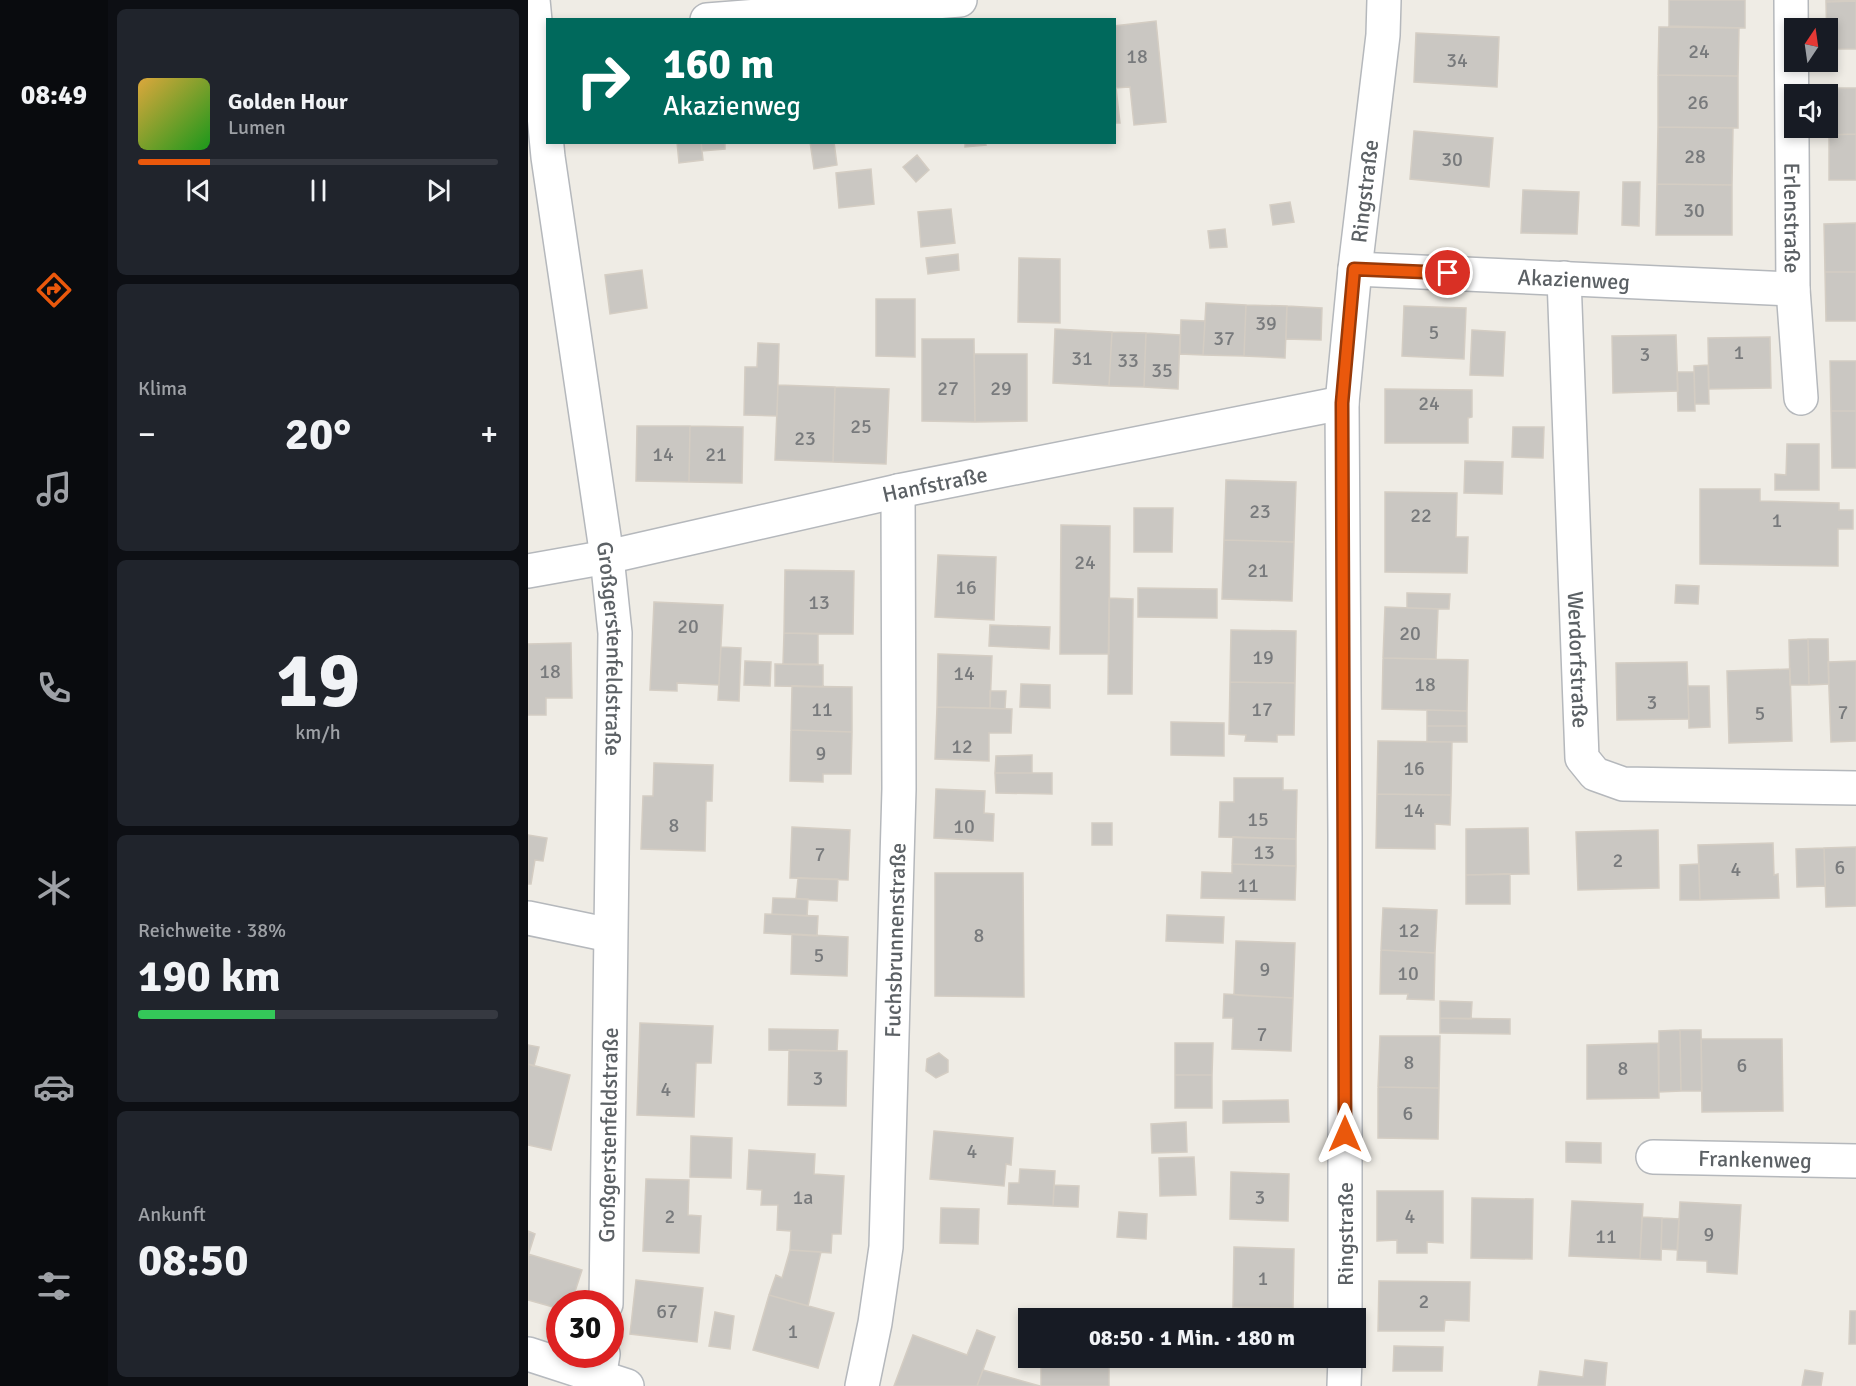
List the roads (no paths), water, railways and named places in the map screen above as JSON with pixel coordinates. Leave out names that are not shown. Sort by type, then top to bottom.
[{"type":"street","name":"Großgerstenfeldstraße","points":[[533,0],[542,32],[546,115]]},
{"type":"street","points":[[732,18],[960,0]]},
{"type":"street","name":"Ringstraße","points":[[1345,1308],[1342,403],[1354,269],[1383,35],[1384,0]]},
{"type":"street","name":"Erlenstraße","points":[[1791,0],[1794,289],[1801,398]]},
{"type":"street","name":"Großgerstenfeldstraße","points":[[547,144],[607,557],[615,633],[606,1290]]},
{"type":"street","name":"Akazienweg","points":[[1354,269],[1794,289]]},
{"type":"street","name":"Werdorfstraße","points":[[1564,278],[1582,758],[1595,774],[1623,784],[1856,788]]},
{"type":"street","name":"Hanfstraße","points":[[528,571],[607,557],[897,491],[1342,403]]},
{"type":"street","name":"Fuchsbrunnenstraße","points":[[862,1386],[875,1323],[886,1236],[899,789],[897,491]]},
{"type":"street","points":[[528,918],[610,935]]},
{"type":"street","name":"Frankenweg","points":[[1653,1157],[1856,1161]]},
{"type":"street","points":[[528,1354],[610,1373]]},
{"type":"street","points":[[1344,1386],[1345,1368]]}]
